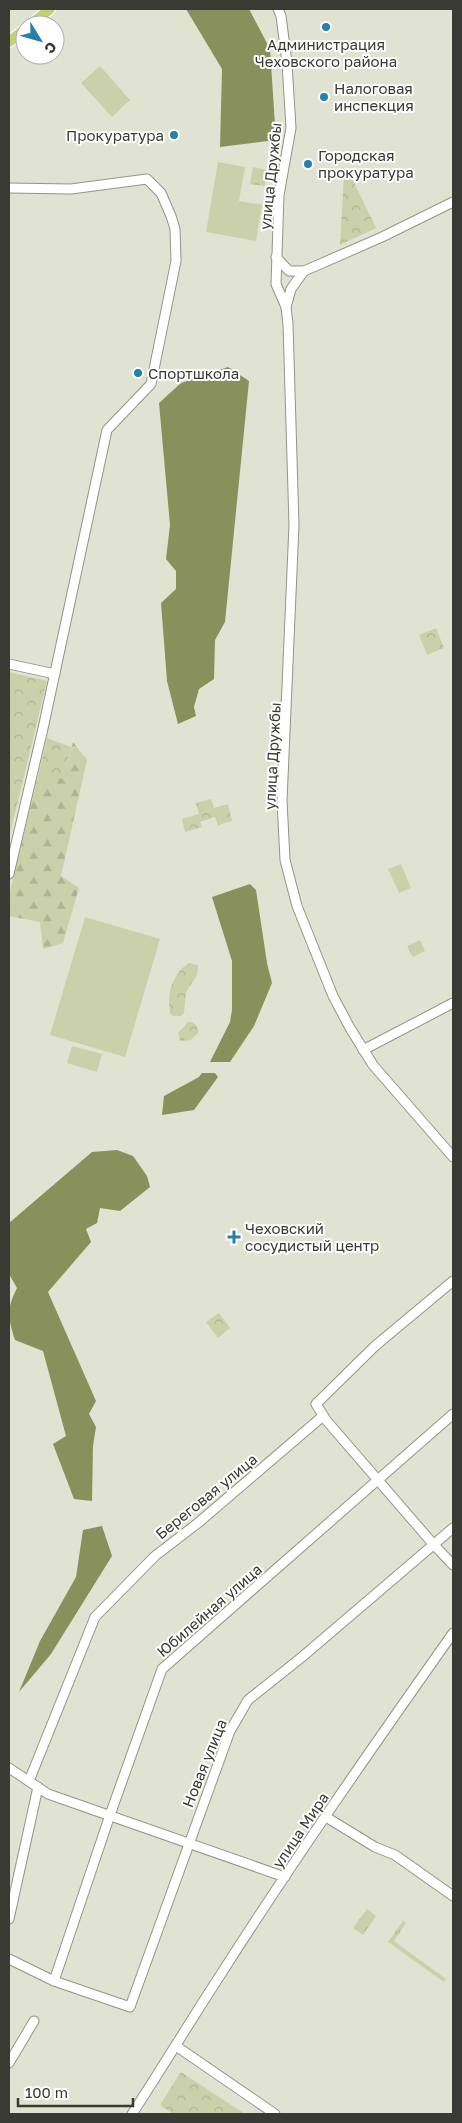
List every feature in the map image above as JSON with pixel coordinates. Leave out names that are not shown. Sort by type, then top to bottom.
[{"type":"street","name":"улица Дружбы","points":[[278,9],[281,16],[288,63],[290,128],[279,195],[276,284],[286,307]]},
{"type":"street","points":[[9,188],[72,189],[147,179],[161,193],[171,216],[175,229],[176,261],[151,384],[107,430],[55,674],[9,874]]},
{"type":"street","points":[[276,258],[289,271],[304,271],[382,237],[453,202]]},
{"type":"street","name":"улица Дружбы","points":[[304,271],[291,289],[286,307],[294,534],[282,801],[285,860],[297,906],[333,996],[373,1065],[453,1156]]},
{"type":"street","points":[[9,664],[55,674]]},
{"type":"street","points":[[364,1050],[453,1003]]},
{"type":"street","points":[[453,1281],[375,1346],[316,1404],[377,1479],[453,1564]]},
{"type":"street","name":"Юбилейная улица","points":[[54,1981],[162,1669],[453,1414]]},
{"type":"street","name":"Береговая улица","points":[[29,1781],[95,1617],[155,1556],[198,1523],[324,1416]]},
{"type":"street","name":"Новая улица","points":[[54,1981],[130,2006],[230,1731],[248,1700],[302,1657],[453,1528]]},
{"type":"street","name":"улица Мира","points":[[132,2114],[220,1974],[453,1633]]},
{"type":"street","points":[[9,1768],[48,1794],[285,1877]]},
{"type":"street","points":[[9,1919],[38,1788]]},
{"type":"street","points":[[326,1817],[375,1847],[395,1855],[453,1896]]},
{"type":"street","points":[[9,1959],[54,1981]]},
{"type":"street","points":[[9,2063],[34,2021]]},
{"type":"street","points":[[176,2046],[274,2114]]},
{"type":"green space","points":[[100,66],[130,100],[112,117],[81,83]]},
{"type":"green space","points":[[218,162],[245,167],[239,201],[262,205],[256,241],[206,232]]},
{"type":"green space","points":[[253,167],[267,170],[265,186],[250,184]]},
{"type":"green space","points":[[349,172],[376,228],[340,245],[344,175]]},
{"type":"green space","points":[[436,628],[444,648],[427,655],[419,635]]},
{"type":"green space","points":[[9,672],[47,681],[9,838]]},
{"type":"green space","points":[[47,738],[71,747],[63,779],[39,772]]},
{"type":"green space","points":[[73,742],[87,760],[61,876],[79,888],[63,943],[43,949],[40,922],[9,916],[9,895],[39,772],[63,778]]},
{"type":"green space","points":[[211,799],[214,808],[228,804],[232,821],[218,825],[215,817],[200,822],[202,827],[185,832],[182,819],[199,814],[196,803]]},
{"type":"green space","points":[[401,864],[411,888],[399,893],[388,869]]},
{"type":"green space","points":[[85,917],[160,939],[125,1057],[50,1035]]},
{"type":"green space","points":[[420,940],[425,951],[413,957],[407,946]]},
{"type":"green space","points":[[189,963],[198,965],[197,975],[186,992],[184,1013],[180,1016],[173,1016],[170,1013],[169,1003],[172,985],[180,970]]},
{"type":"green space","points":[[188,1022],[192,1022],[197,1026],[198,1033],[191,1040],[180,1041],[178,1033]]},
{"type":"green space","points":[[72,1046],[102,1054],[97,1072],[67,1063]]},
{"type":"green space","points":[[219,1313],[230,1328],[218,1338],[206,1322]]},
{"type":"green space","points":[[367,1909],[376,1916],[363,1935],[353,1928]]},
{"type":"green space","points":[[403,1921],[406,1923],[394,1941],[446,1979],[444,1982],[388,1942]]},
{"type":"green space","points":[[181,2072],[245,2114],[173,2114],[160,2105]]},
{"type":"shaded area","points":[[186,9],[249,9],[270,49],[276,140],[220,147],[222,69]]},
{"type":"shaded area","points":[[228,367],[249,381],[225,622],[215,640],[214,679],[199,689],[194,707],[196,716],[178,724],[167,681],[161,603],[176,589],[176,571],[166,559],[170,525],[159,403],[181,383]]},
{"type":"shaded area","points":[[250,884],[256,890],[267,963],[272,983],[254,1026],[230,1062],[210,1062],[230,1022],[232,1010],[232,961],[212,897]]},
{"type":"shaded area","points":[[202,1073],[215,1073],[218,1077],[194,1110],[162,1115],[164,1096],[199,1077]]},
{"type":"shaded area","points":[[117,1150],[133,1156],[147,1176],[150,1187],[120,1211],[100,1208],[97,1223],[86,1229],[91,1242],[48,1292],[96,1401],[89,1414],[96,1427],[93,1446],[92,1501],[74,1499],[53,1444],[66,1436],[43,1351],[15,1340],[9,1314],[11,1302],[17,1288],[9,1274],[9,1223],[92,1152]]},
{"type":"shaded area","points":[[102,1526],[112,1556],[51,1654],[19,1692],[40,1641],[76,1577],[83,1530]]},
{"type":"place","name":"Администрация Чеховского района","points":[[326,27]]},
{"type":"place","name":"Налоговая инспекция","points":[[324,97]]},
{"type":"place","name":"Прокуратура","points":[[174,135]]},
{"type":"place","name":"Городская прокуратура","points":[[308,164]]},
{"type":"place","name":"Спортшкола","points":[[138,373]]},
{"type":"place","name":"Чеховский сосудистый центр","points":[[234,1237]]}]
